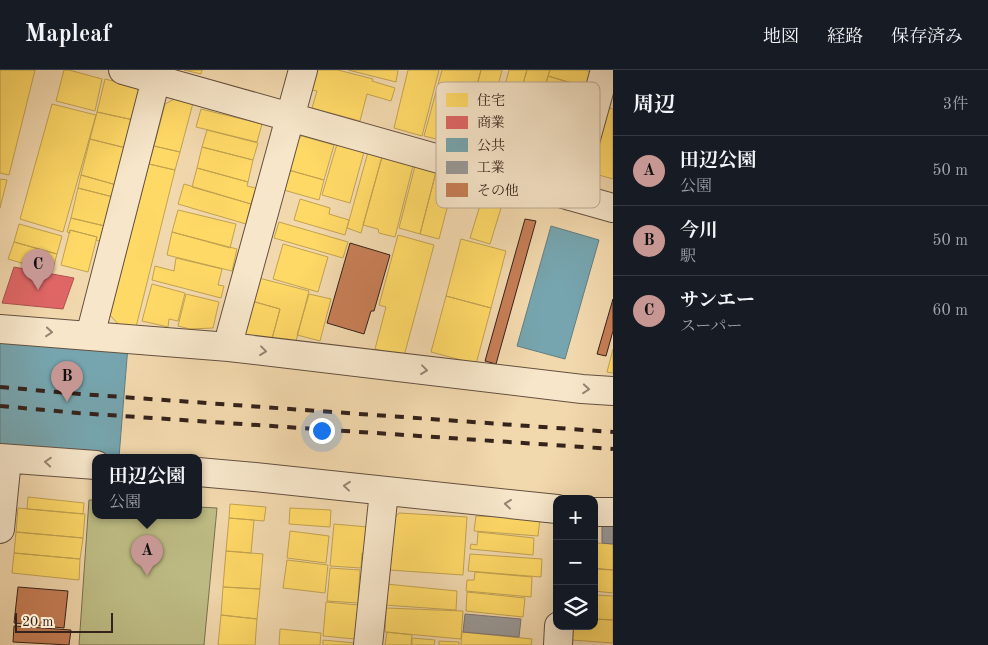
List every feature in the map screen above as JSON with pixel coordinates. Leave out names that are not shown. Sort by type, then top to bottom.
[{"type":"street","points":[[123,70],[436,158]]},
{"type":"street","points":[[229,347],[231,333],[304,70]]},
{"type":"street","points":[[600,85],[604,70]]},
{"type":"street","points":[[90,336],[156,79]]},
{"type":"street","points":[[600,204],[613,208]]},
{"type":"street","points":[[0,328],[229,347],[582,389],[613,391]]},
{"type":"street","points":[[0,528],[3,459],[92,465]]},
{"type":"street","points":[[202,472],[255,476],[553,509]]},
{"type":"street","points":[[368,645],[384,490]]},
{"type":"street","points":[[598,512],[613,512]]},
{"type":"street","points":[[558,645],[559,630]]},
{"type":"shaded area","points":[[89,500],[92,500],[92,519],[202,519],[202,507],[217,508],[204,645],[79,645]]},
{"type":"building: 住宅","points":[[0,70],[35,70],[9,175],[0,173]]},
{"type":"building: 住宅","points":[[64,70],[102,79],[95,111],[56,101]]},
{"type":"building: 住宅","points":[[184,70],[202,70],[201,74]]},
{"type":"building: 住宅","points":[[314,70],[338,70],[373,79],[372,81],[395,88],[391,101],[367,94],[360,121],[312,108],[317,91],[308,89]]},
{"type":"building: 住宅","points":[[348,70],[398,70],[396,82]]},
{"type":"building: 住宅","points":[[408,70],[439,70],[422,136],[394,128]]},
{"type":"building: 住宅","points":[[442,70],[481,70],[478,82],[439,82]]},
{"type":"building: 住宅","points":[[481,70],[502,70],[499,82],[478,82]]},
{"type":"building: 住宅","points":[[509,70],[527,70],[524,82],[506,82]]},
{"type":"building: 住宅","points":[[527,70],[550,70],[546,82],[524,82]]},
{"type":"building: 住宅","points":[[550,70],[587,70],[592,76],[590,82],[568,82],[548,76]]},
{"type":"building: 住宅","points":[[548,76],[568,82],[546,82]]},
{"type":"building: 住宅","points":[[105,79],[138,87],[144,96],[138,121],[97,112]]},
{"type":"building: 住宅","points":[[436,92],[436,139],[424,136]]},
{"type":"building: 住宅","points":[[176,98],[193,103],[180,152],[154,146],[165,104]]},
{"type":"building: 住宅","points":[[52,104],[96,115],[63,232],[20,219]]},
{"type":"building: 住宅","points":[[606,107],[613,109],[613,179],[600,175],[600,129]]},
{"type":"building: 住宅","points":[[201,109],[262,124],[257,142],[196,127]]},
{"type":"building: 住宅","points":[[97,112],[138,121],[130,149],[90,139]]},
{"type":"building: 住宅","points":[[207,130],[258,143],[253,160],[202,147]]},
{"type":"building: 住宅","points":[[302,136],[334,145],[324,180],[285,169],[293,142]]},
{"type":"building: 住宅","points":[[90,139],[130,149],[120,186],[81,175]]},
{"type":"building: 住宅","points":[[337,144],[364,152],[350,203],[322,195]]},
{"type":"building: 住宅","points":[[154,146],[180,152],[175,170],[149,164]]},
{"type":"building: 住宅","points":[[202,147],[253,160],[248,182],[197,168]]},
{"type":"building: 住宅","points":[[368,152],[382,157],[361,233],[347,228]]},
{"type":"building: 住宅","points":[[382,157],[413,166],[395,237],[379,233],[378,229],[363,225]]},
{"type":"building: 住宅","points":[[149,164],[175,170],[136,327],[119,325],[110,315]]},
{"type":"building: 住宅","points":[[415,166],[436,172],[420,234],[399,228]]},
{"type":"building: 住宅","points":[[197,168],[248,182],[247,186],[256,188],[251,204],[192,187]]},
{"type":"building: 住宅","points":[[285,169],[324,180],[319,200],[280,189]]},
{"type":"building: 住宅","points":[[436,172],[436,208],[447,208],[439,239],[420,234]]},
{"type":"building: 住宅","points":[[81,175],[120,186],[117,198],[78,188]]},
{"type":"building: 住宅","points":[[0,179],[7,180],[0,208]]},
{"type":"building: 住宅","points":[[184,184],[251,204],[246,224],[178,204]]},
{"type":"building: 住宅","points":[[78,188],[117,198],[109,227],[71,218]]},
{"type":"building: 住宅","points":[[300,199],[330,208],[329,214],[349,220],[345,235],[294,220]]},
{"type":"building: 住宅","points":[[479,208],[501,208],[490,244],[470,238]]},
{"type":"building: 住宅","points":[[178,210],[236,224],[230,248],[172,232]]},
{"type":"building: 住宅","points":[[71,218],[109,227],[105,243],[96,240],[97,237],[70,230],[70,233],[67,232]]},
{"type":"building: 住宅","points":[[279,222],[348,242],[343,258],[274,238]]},
{"type":"building: 住宅","points":[[19,224],[62,236],[57,254],[14,242]]},
{"type":"building: 住宅","points":[[70,230],[97,237],[88,272],[61,265]]},
{"type":"building: 住宅","points":[[172,232],[237,249],[232,271],[167,255]]},
{"type":"building: 住宅","points":[[398,235],[434,245],[404,356],[375,349],[386,307],[379,305]]},
{"type":"building: 住宅","points":[[461,239],[506,251],[491,308],[446,296]]},
{"type":"building: 住宅","points":[[14,242],[57,254],[52,272],[8,259]]},
{"type":"building: 住宅","points":[[283,244],[328,257],[318,292],[273,279]]},
{"type":"building: 住宅","points":[[176,258],[222,269],[218,285],[224,286],[221,298],[152,280],[155,266],[174,271]]},
{"type":"building: 住宅","points":[[255,277],[309,291],[295,345],[272,339],[280,309],[248,300]]},
{"type":"building: 住宅","points":[[152,284],[185,293],[178,321],[169,319],[168,327],[142,321]]},
{"type":"building: 住宅","points":[[186,294],[219,302],[213,328],[190,329],[178,326]]},
{"type":"building: 住宅","points":[[309,294],[331,299],[320,341],[297,335]]},
{"type":"building: 住宅","points":[[446,296],[491,308],[476,364],[431,352]]},
{"type":"building: 住宅","points":[[248,300],[280,309],[271,342],[239,333]]},
{"type":"building: 住宅","points":[[613,349],[613,373],[607,372]]},
{"type":"building: 住宅","points":[[28,497],[84,503],[83,514],[27,509]]},
{"type":"building: 住宅","points":[[230,504],[266,507],[264,521],[229,518]]},
{"type":"building: 住宅","points":[[18,508],[85,514],[83,538],[16,532]]},
{"type":"building: 住宅","points":[[290,508],[331,510],[330,527],[289,524]]},
{"type":"building: 住宅","points":[[399,513],[467,517],[463,575],[389,570],[392,521]]},
{"type":"building: 住宅","points":[[476,516],[540,518],[538,536],[474,531]]},
{"type":"building: 住宅","points":[[229,518],[254,520],[251,553],[226,551]]},
{"type":"building: 住宅","points":[[334,524],[368,527],[366,553],[362,553],[361,568],[330,566]]},
{"type":"building: 住宅","points":[[290,531],[329,536],[326,563],[287,558]]},
{"type":"building: 住宅","points":[[16,532],[83,538],[80,559],[14,553]]},
{"type":"building: 住宅","points":[[478,532],[534,538],[533,555],[470,549],[471,544],[477,545]]},
{"type":"building: 住宅","points":[[598,543],[613,544],[613,570],[598,568]]},
{"type":"building: 住宅","points":[[226,551],[263,554],[260,589],[223,587]]},
{"type":"building: 住宅","points":[[14,553],[80,559],[79,580],[12,573]]},
{"type":"building: 住宅","points":[[470,554],[542,559],[541,577],[468,571]]},
{"type":"building: 住宅","points":[[287,560],[328,565],[325,593],[283,588]]},
{"type":"building: 住宅","points":[[330,568],[360,570],[358,603],[327,601]]},
{"type":"building: 住宅","points":[[598,569],[613,570],[613,593],[598,591]]},
{"type":"building: 住宅","points":[[475,572],[532,577],[531,597],[466,591],[467,580],[474,580]]},
{"type":"building: 住宅","points":[[386,584],[457,591],[456,610],[384,605]]},
{"type":"building: 住宅","points":[[223,587],[260,589],[257,619],[221,615]]},
{"type":"building: 住宅","points":[[467,592],[525,598],[523,617],[466,611]]},
{"type":"building: 住宅","points":[[598,595],[613,596],[613,620],[598,619]]},
{"type":"building: 住宅","points":[[326,602],[358,605],[355,639],[323,636]]},
{"type":"building: 住宅","points":[[386,608],[463,611],[461,639],[385,632]]},
{"type":"building: 住宅","points":[[221,615],[257,619],[255,645],[218,645]]},
{"type":"building: 住宅","points":[[598,619],[613,620],[613,643],[572,640],[573,630],[598,630]]},
{"type":"building: 住宅","points":[[280,629],[321,633],[320,645],[279,645]]},
{"type":"building: 住宅","points":[[387,632],[412,635],[411,645],[385,645]]},
{"type":"building: 住宅","points":[[462,632],[532,639],[531,645],[461,645]]},
{"type":"building: 住宅","points":[[412,638],[435,640],[434,645],[412,645]]},
{"type":"building: 住宅","points":[[323,640],[355,643],[355,645],[323,645]]},
{"type":"building: 住宅","points":[[439,641],[459,642],[459,645],[439,645]]},
{"type":"building: 商業","points":[[14,267],[74,278],[63,309],[2,303]]},
{"type":"building: 公共","points":[[551,226],[599,240],[565,359],[517,346]]},
{"type":"building: 公共","points":[[0,335],[128,346],[119,454],[92,454],[92,457],[0,451]]},
{"type":"building: 工業","points":[[602,522],[613,522],[613,544],[602,543]]},
{"type":"building: 工業","points":[[465,614],[521,619],[519,637],[463,632]]},
{"type":"building: その他","points":[[525,219],[536,221],[496,364],[485,361]]},
{"type":"building: その他","points":[[350,243],[390,255],[374,311],[371,311],[364,334],[327,323]]},
{"type":"building: その他","points":[[613,299],[613,331],[606,356],[597,354]]},
{"type":"building: その他","points":[[18,587],[68,591],[64,628],[14,623]]},
{"type":"building: その他","points":[[14,626],[71,630],[69,645],[13,642]]},
{"type":"railway","points":[[0,387],[613,432]]},
{"type":"railway","points":[[0,406],[78,413],[613,449]]},
{"type":"place","name":"サンエー","points":[[38,290]]},
{"type":"place","name":"今川","points":[[67,402]]},
{"type":"place","name":"田辺公園","points":[[147,576]]}]
